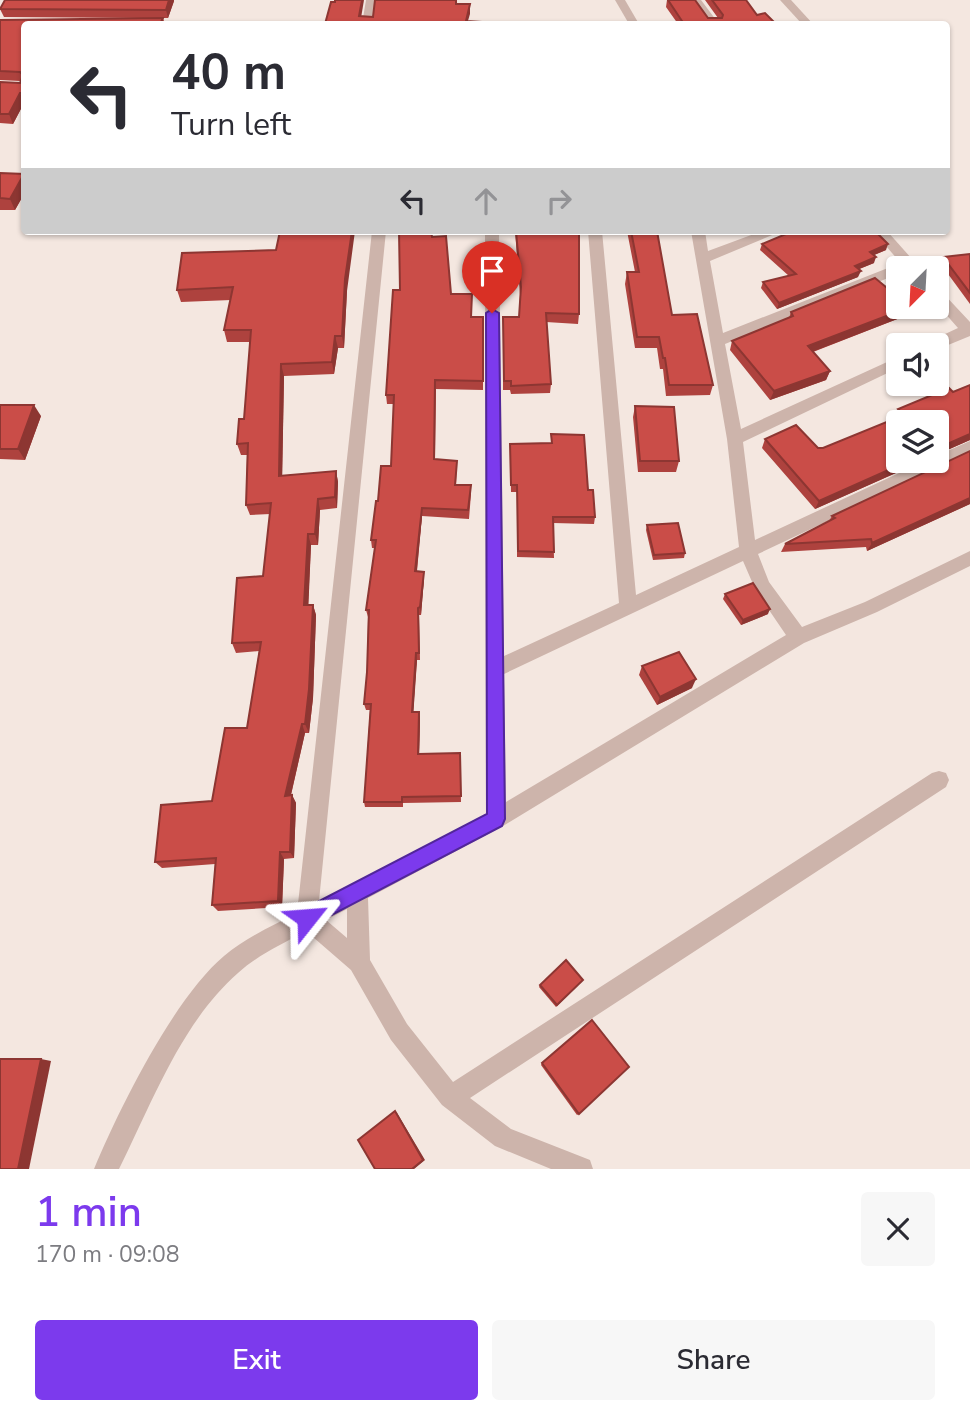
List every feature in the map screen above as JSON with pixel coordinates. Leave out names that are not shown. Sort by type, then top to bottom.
[{"type":"street","points":[[368,21],[371,0]]},
{"type":"street","points":[[620,0],[632,21]]},
{"type":"street","points":[[696,0],[712,21]]},
{"type":"street","points":[[785,0],[805,21]]},
{"type":"street","points":[[307,918],[379,235]]},
{"type":"street","points":[[492,235],[496,819]]},
{"type":"street","points":[[595,235],[628,607]]},
{"type":"street","points":[[699,235],[735,439],[748,551],[762,586],[799,637]]},
{"type":"street","points":[[704,258],[764,235]]},
{"type":"street","points":[[883,235],[897,256]]},
{"type":"street","points":[[718,341],[886,275]]},
{"type":"street","points":[[949,308],[969,330],[949,339]]},
{"type":"street","points":[[735,439],[886,368]]},
{"type":"street","points":[[494,670],[970,447]]},
{"type":"street","points":[[106,1169],[165,1056],[197,1003],[223,971],[254,947],[496,819],[799,637],[871,607],[970,558]]},
{"type":"street","points":[[450,1097],[939,780]]},
{"type":"street","points":[[357,892],[359,962]]},
{"type":"street","points":[[307,918],[359,962],[399,1032],[450,1097],[503,1138],[544,1163],[582,1169]]},
{"type":"building","points":[[5,0],[169,0],[166,10],[0,9]]},
{"type":"building","points":[[362,0],[359,16],[373,17],[375,0],[456,0],[456,4],[470,4],[466,21],[326,21],[331,2]]},
{"type":"building","points":[[668,0],[695,0],[708,18],[722,18],[723,15],[712,0],[746,0],[757,15],[765,13],[773,21],[682,21]]},
{"type":"building","points":[[163,18],[162,21],[21,21],[21,73],[0,71],[0,20]]},
{"type":"building","points":[[21,80],[21,93],[9,114],[0,114],[0,82],[20,83]]},
{"type":"building","points":[[0,173],[21,174],[21,179],[10,199],[0,198]]},
{"type":"building","points":[[279,235],[351,235],[345,279],[342,336],[335,336],[332,362],[281,364],[279,476],[336,471],[335,497],[318,499],[315,534],[308,534],[304,605],[313,605],[309,689],[305,724],[302,724],[285,796],[292,795],[290,852],[280,852],[278,901],[212,905],[216,858],[155,862],[161,805],[212,801],[225,728],[247,728],[261,642],[232,643],[237,578],[263,576],[271,503],[246,505],[248,443],[237,444],[239,419],[244,419],[251,330],[224,330],[233,287],[177,290],[182,253],[276,250]]},
{"type":"building","points":[[399,235],[446,236],[451,294],[472,294],[471,317],[483,317],[483,381],[435,380],[434,459],[457,461],[455,485],[471,485],[468,510],[422,508],[415,571],[424,572],[418,608],[419,653],[416,653],[412,712],[419,712],[418,754],[460,753],[461,796],[402,797],[402,802],[364,802],[371,704],[364,704],[369,610],[366,610],[376,540],[371,540],[381,466],[391,466],[394,395],[386,395],[393,290],[400,290]]},
{"type":"building","points":[[516,235],[579,235],[579,314],[546,313],[551,384],[511,386],[511,381],[504,381],[503,317],[519,317],[521,287]]},
{"type":"building","points":[[632,235],[658,235],[672,315],[697,314],[713,385],[669,385],[659,337],[637,337],[627,272],[639,272]]},
{"type":"building","points":[[783,235],[879,235],[888,244],[870,252],[876,257],[855,266],[861,271],[779,303],[763,282],[796,274],[762,244]]},
{"type":"building","points":[[970,254],[970,293],[949,265],[949,256]]},
{"type":"building","points":[[875,278],[886,287],[886,316],[808,346],[830,371],[774,391],[732,341],[793,316],[791,312]]},
{"type":"building","points":[[970,385],[970,434],[949,443],[949,410],[898,409],[930,396],[949,396],[949,388],[953,392]]},
{"type":"building","points":[[0,405],[34,405],[18,449],[0,449]]},
{"type":"building","points":[[635,406],[674,407],[679,461],[640,461]]},
{"type":"building","points":[[886,422],[886,471],[819,501],[765,439],[796,425],[818,448]]},
{"type":"building","points":[[551,434],[584,435],[588,490],[593,490],[595,517],[553,517],[554,552],[518,551],[517,485],[511,485],[510,444],[552,443]]},
{"type":"building","points":[[970,451],[970,498],[872,543],[871,539],[785,544],[835,518],[832,516],[923,473],[949,473],[949,461]]},
{"type":"building","points":[[678,523],[685,553],[654,555],[647,525]]},
{"type":"building","points":[[753,583],[770,609],[743,620],[725,594]]},
{"type":"building","points":[[679,652],[696,679],[660,697],[642,666]]},
{"type":"building","points":[[566,960],[583,980],[557,1005],[540,985]]},
{"type":"building","points":[[592,1020],[629,1067],[579,1114],[542,1063]]},
{"type":"building","points":[[0,1059],[41,1059],[18,1169],[0,1169]]},
{"type":"building","points":[[395,1111],[423,1160],[412,1169],[375,1169],[358,1140]]},
{"type":"route","points":[[307,918],[496,819],[492,313]]}]
